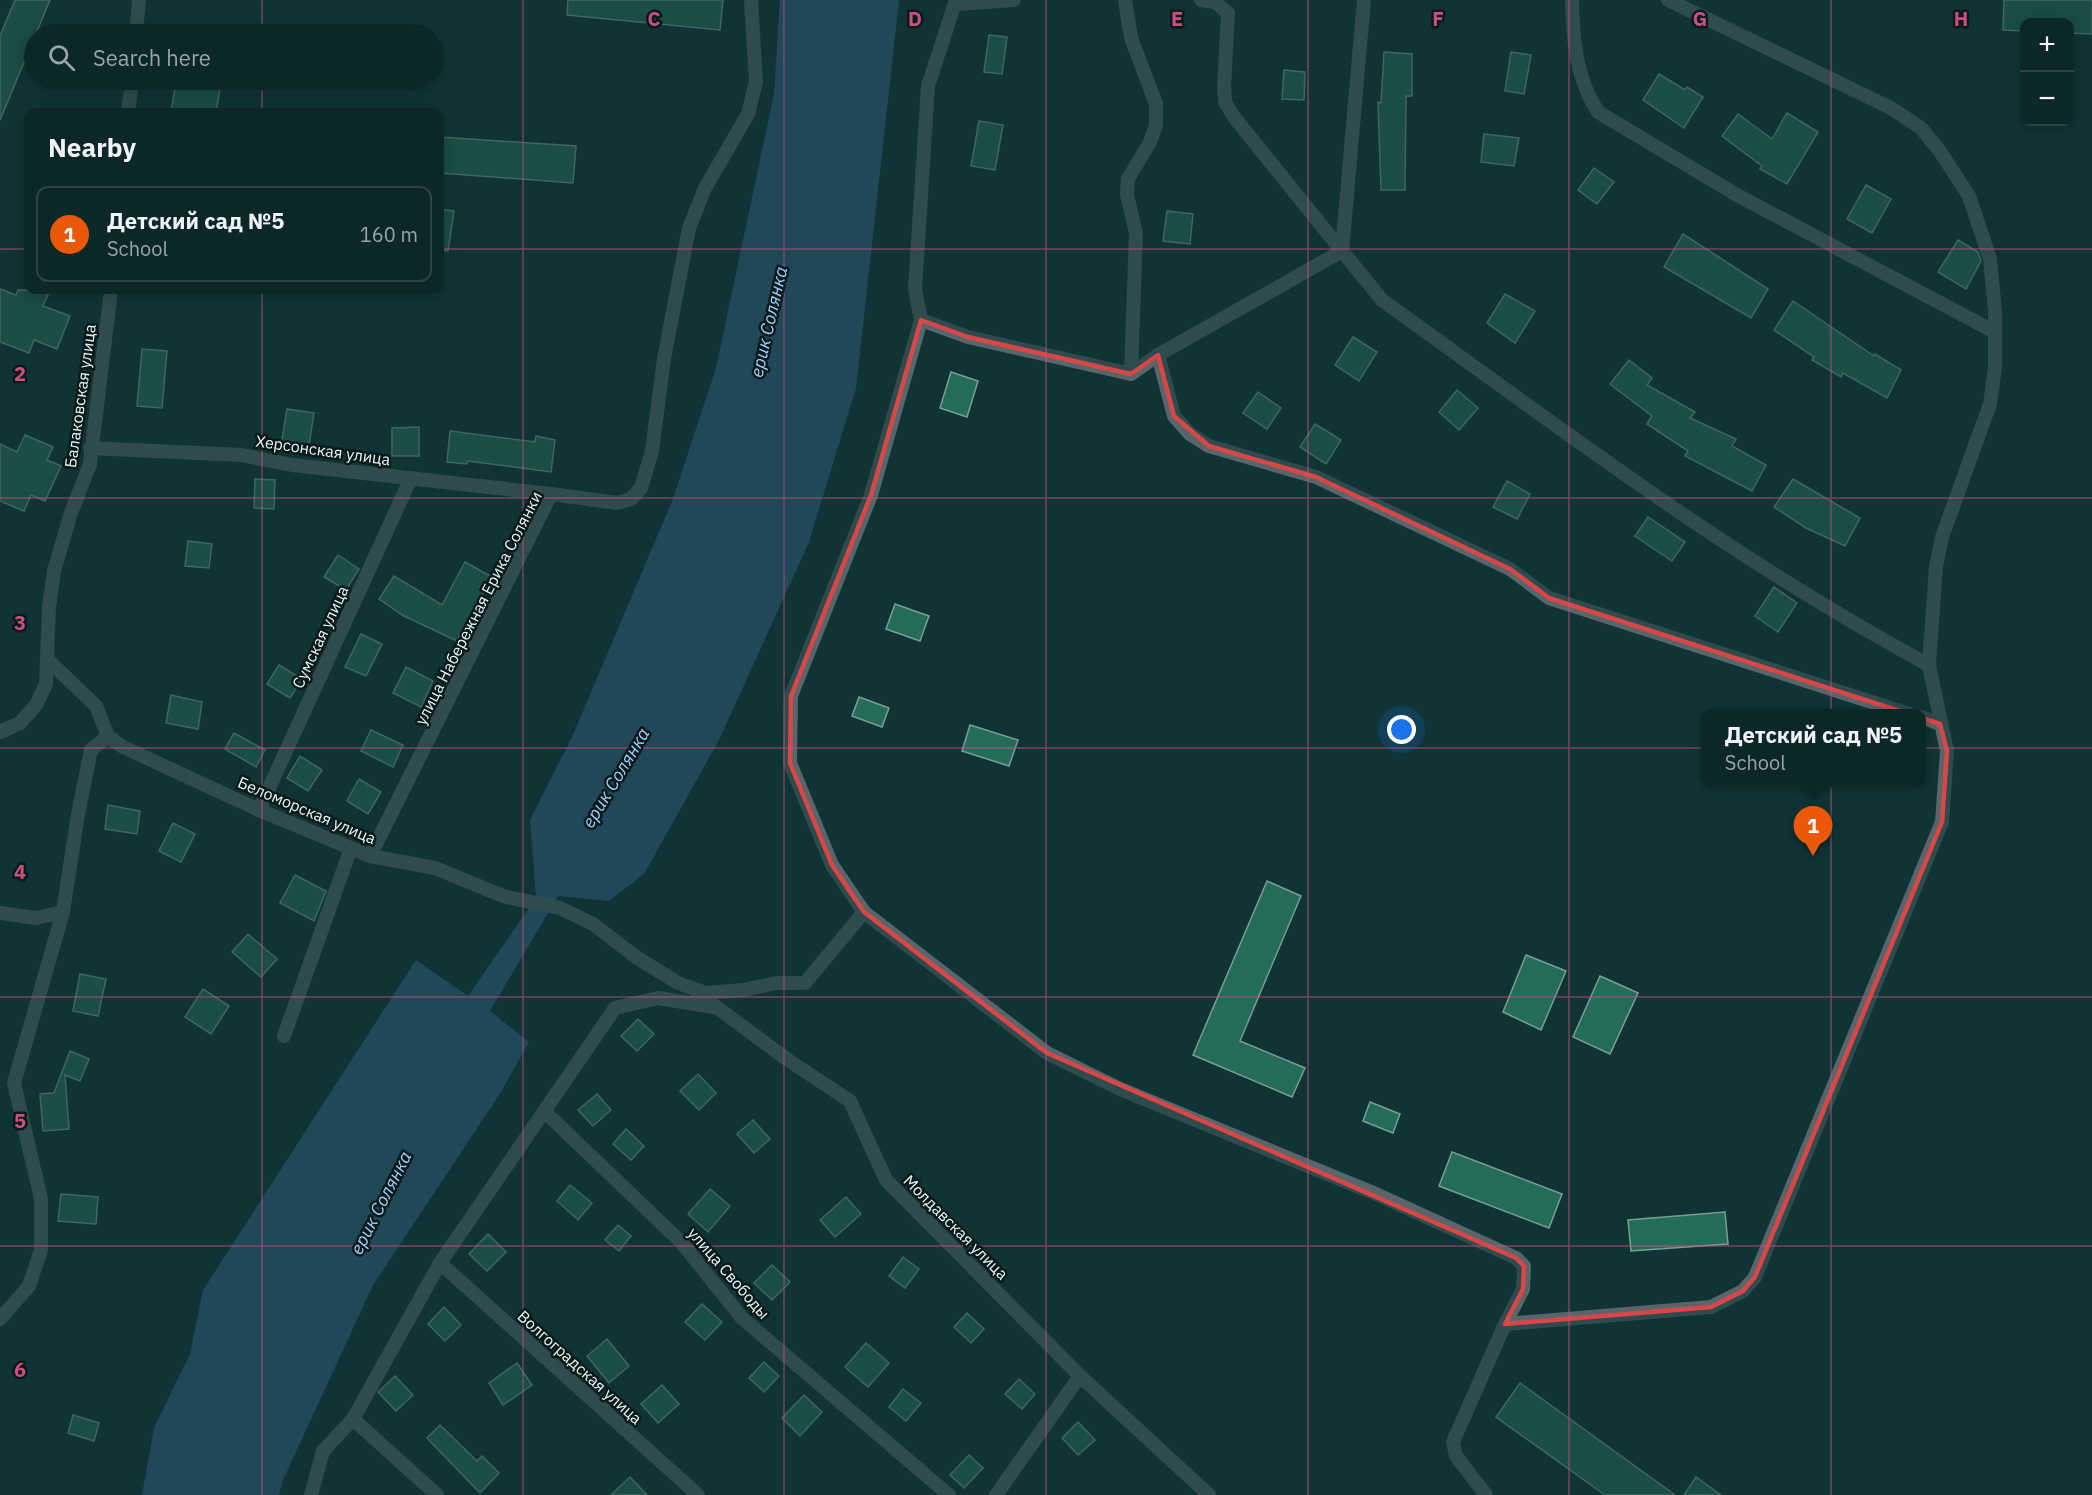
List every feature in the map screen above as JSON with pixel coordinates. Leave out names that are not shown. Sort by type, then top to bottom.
[{"type":"street","points":[[137,24],[139,0]]},
{"type":"street","name":"улица Набережная Ерика Солянки","points":[[370,856],[551,494],[617,503],[631,499],[641,488],[652,451],[664,360],[689,228],[705,188],[748,114],[756,82],[751,0]]},
{"type":"street","points":[[1014,0],[956,2],[928,86],[915,289],[921,320],[871,495],[791,696],[790,763],[832,865],[864,912],[1047,1053],[1120,1089],[1356,1185],[1516,1258],[1524,1266],[1523,1289],[1505,1324],[1453,1442],[1456,1456],[1486,1495]]},
{"type":"street","points":[[1125,0],[1131,38],[1156,104],[1156,125],[1150,142],[1128,179],[1127,195],[1136,233],[1131,374]]},
{"type":"street","points":[[1201,0],[1215,2],[1228,13],[1225,102],[1234,117],[1382,300],[1700,529],[1864,631],[1929,665]]},
{"type":"street","points":[[1342,251],[1364,0]]},
{"type":"street","points":[[1572,0],[1572,26],[1580,74],[1587,96],[1598,112],[1737,195],[1994,331]]},
{"type":"street","points":[[1505,1324],[1711,1307],[1743,1292],[1755,1277],[1942,822],[1947,751],[1929,665],[1936,567],[1942,537],[1990,404],[1995,368],[1995,311],[1990,260],[1969,196],[1921,128],[1892,108],[1668,0]]},
{"type":"street","points":[[128,108],[131,90]]},
{"type":"street","points":[[921,320],[968,336],[1131,374],[1158,355],[1342,251]]},
{"type":"street","name":"Балаковская улица","points":[[0,732],[20,723],[36,705],[46,684],[49,607],[54,571],[71,513],[90,464],[90,448],[110,294]]},
{"type":"street","points":[[1158,355],[1174,416],[1190,434],[1209,446],[1316,477],[1510,569],[1549,597],[1894,709]]},
{"type":"street","name":"Херсонская улица","points":[[90,448],[241,454],[292,465],[551,494]]},
{"type":"street","name":"Сумская улица","points":[[259,810],[411,478]]},
{"type":"street","points":[[0,1319],[28,1286],[41,1250],[41,1199],[14,1083],[63,912],[78,814],[91,750],[108,736],[96,706],[48,660]]},
{"type":"street","points":[[1926,719],[1940,723]]},
{"type":"street","name":"Беломорская улица","points":[[108,736],[121,746],[259,810],[370,856],[435,868],[503,896],[560,908],[593,924],[636,957],[678,983],[706,993],[805,983],[864,912]]},
{"type":"street","points":[[284,1036],[351,848]]},
{"type":"street","points":[[0,913],[36,918],[63,912]]},
{"type":"street","name":"Молдавская улица","points":[[689,987],[788,1060],[850,1101],[886,1180],[1080,1376],[1209,1495]]},
{"type":"street","points":[[311,1495],[322,1451],[353,1419],[440,1263],[615,1008],[658,998],[717,1007]]},
{"type":"street","name":"улица Свободы","points":[[545,1112],[681,1242],[742,1318],[949,1495]]},
{"type":"street","name":"Волгоградская улица","points":[[440,1263],[698,1495]]},
{"type":"street","points":[[996,1495],[1080,1376]]},
{"type":"street","points":[[353,1419],[437,1495]]},
{"type":"highlighted area","points":[[921,320],[968,337],[1131,374],[1158,355],[1174,416],[1209,446],[1316,477],[1510,569],[1549,598],[1940,724],[1947,751],[1942,822],[1755,1277],[1743,1291],[1711,1307],[1505,1324],[1523,1289],[1524,1266],[1516,1258],[1047,1053],[864,912],[832,865],[790,763],[791,696],[871,495]]},
{"type":"water","name":"ерик Солянка","points":[[780,0],[899,0],[856,388],[809,542],[719,740],[644,874],[609,901],[558,896],[490,1011],[529,1042],[501,1092],[373,1285],[282,1482],[279,1495],[142,1495],[154,1428],[190,1354],[203,1290],[416,960],[468,996],[536,898],[530,820],[572,737],[673,499],[716,368],[774,94]]},
{"type":"building","points":[[15,0],[50,0],[40,24],[24,24],[24,62],[0,120],[0,36]]},
{"type":"building","points":[[568,0],[723,0],[720,30],[567,15]]},
{"type":"building","points":[[2004,0],[2092,0],[2092,34],[2074,33],[2074,18],[2020,18],[2020,31],[2003,30]]},
{"type":"building","points":[[989,35],[1007,37],[1002,74],[984,72]]},
{"type":"building","points":[[1384,52],[1412,54],[1412,96],[1406,96],[1405,190],[1381,190],[1378,102],[1381,103]]},
{"type":"building","points":[[1511,52],[1531,55],[1524,94],[1505,91]]},
{"type":"building","points":[[1284,70],[1305,72],[1304,100],[1282,99]]},
{"type":"building","points":[[1659,74],[1685,90],[1687,87],[1703,97],[1684,128],[1643,100]]},
{"type":"building","points":[[175,90],[220,90],[217,108],[172,108]]},
{"type":"building","points":[[1787,113],[1818,132],[1787,184],[1760,169],[1762,166],[1722,136],[1738,114],[1772,139]]},
{"type":"building","points":[[979,121],[1003,125],[995,170],[971,166]]},
{"type":"building","points":[[1484,134],[1519,138],[1514,166],[1481,162]]},
{"type":"building","points":[[444,137],[576,146],[573,183],[444,173]]},
{"type":"building","points":[[1594,168],[1614,182],[1597,204],[1578,190]]},
{"type":"building","points":[[1866,185],[1891,199],[1872,233],[1847,219]]},
{"type":"building","points":[[444,210],[454,211],[448,251],[444,250]]},
{"type":"building","points":[[1167,211],[1193,214],[1190,244],[1163,241]]},
{"type":"building","points":[[1683,234],[1768,289],[1751,318],[1664,267]]},
{"type":"building","points":[[1958,240],[1978,252],[1981,261],[1966,289],[1938,272]]},
{"type":"building","points":[[0,289],[16,295],[18,290],[24,290],[24,294],[48,294],[43,306],[70,316],[57,349],[34,340],[29,353],[0,342]]},
{"type":"building","points":[[1505,294],[1535,311],[1515,343],[1487,323]]},
{"type":"building","points":[[1793,301],[1874,356],[1875,354],[1901,370],[1887,398],[1843,373],[1841,377],[1812,360],[1814,357],[1774,330]]},
{"type":"building","points":[[1353,337],[1377,352],[1359,381],[1335,365]]},
{"type":"building","points":[[142,349],[167,351],[162,408],[137,406]]},
{"type":"building","points":[[1629,360],[1652,378],[1647,385],[1695,412],[1690,418],[1736,439],[1732,446],[1766,465],[1752,491],[1685,456],[1688,451],[1647,424],[1652,416],[1610,384]]},
{"type":"building","points":[[951,372],[978,381],[967,417],[940,408]]},
{"type":"building","points":[[1457,390],[1478,408],[1459,430],[1439,412]]},
{"type":"building","points":[[1258,392],[1281,408],[1267,429],[1243,413]]},
{"type":"building","points":[[287,409],[314,413],[308,451],[281,446]]},
{"type":"building","points":[[1315,424],[1341,440],[1326,464],[1300,447]]},
{"type":"building","points":[[419,427],[419,456],[392,456],[392,428]]},
{"type":"building","points":[[450,431],[535,442],[536,436],[555,440],[551,472],[468,461],[467,464],[447,462]]},
{"type":"building","points":[[25,435],[53,447],[47,460],[61,466],[45,501],[31,495],[24,511],[0,501],[0,444],[17,452]]},
{"type":"building","points":[[255,479],[275,480],[274,509],[254,508]]},
{"type":"building","points":[[1793,479],[1860,518],[1845,546],[1806,528],[1774,507]]},
{"type":"building","points":[[1507,481],[1530,494],[1517,519],[1493,507]]},
{"type":"building","points":[[1648,517],[1685,542],[1672,561],[1635,536]]},
{"type":"building","points":[[188,541],[212,544],[209,568],[185,566]]},
{"type":"building","points":[[338,555],[359,569],[346,590],[324,577]]},
{"type":"building","points":[[465,562],[492,577],[457,641],[404,616],[379,599],[394,576],[442,605]]},
{"type":"building","points":[[1774,587],[1797,603],[1778,632],[1755,616]]},
{"type":"building","points":[[895,604],[929,616],[920,641],[886,629]]},
{"type":"building","points":[[361,634],[382,644],[366,676],[345,667]]},
{"type":"building","points":[[279,665],[302,679],[290,698],[267,684]]},
{"type":"building","points":[[406,667],[433,681],[421,707],[393,693]]},
{"type":"building","points":[[171,695],[202,702],[198,729],[166,723]]},
{"type":"building","points":[[859,697],[889,708],[882,727],[852,716]]},
{"type":"building","points":[[970,725],[1018,740],[1009,766],[962,751]]},
{"type":"building","points":[[371,730],[403,745],[393,767],[361,751]]},
{"type":"building","points":[[234,733],[265,750],[256,767],[225,749]]},
{"type":"building","points":[[300,756],[322,770],[308,791],[287,778]]},
{"type":"building","points":[[359,779],[381,792],[368,814],[347,801]]},
{"type":"building","points":[[108,805],[140,811],[137,834],[105,829]]},
{"type":"building","points":[[173,823],[195,834],[181,862],[159,851]]},
{"type":"building","points":[[295,875],[326,891],[314,921],[280,903]]},
{"type":"building","points":[[1267,881],[1301,896],[1240,1041],[1305,1068],[1292,1097],[1193,1055]]},
{"type":"building","points":[[248,934],[277,959],[261,977],[232,952]]},
{"type":"building","points":[[1526,955],[1566,971],[1541,1030],[1503,1012]]},
{"type":"building","points":[[80,974],[106,979],[98,1016],[73,1011]]},
{"type":"building","points":[[1600,976],[1638,993],[1610,1054],[1573,1037]]},
{"type":"building","points":[[203,989],[229,1006],[211,1034],[185,1017]]},
{"type":"building","points":[[638,1019],[654,1034],[637,1051],[621,1036]]},
{"type":"building","points":[[70,1051],[89,1059],[80,1081],[65,1075],[69,1129],[43,1131],[40,1094],[54,1093]]},
{"type":"building","points":[[698,1074],[716,1093],[699,1110],[680,1091]]},
{"type":"building","points":[[597,1094],[611,1110],[593,1126],[578,1110]]},
{"type":"building","points":[[1370,1102],[1400,1114],[1393,1133],[1363,1121]]},
{"type":"building","points":[[753,1120],[770,1139],[754,1153],[737,1134]]},
{"type":"building","points":[[626,1129],[644,1146],[631,1160],[613,1144]]},
{"type":"building","points":[[1452,1152],[1562,1194],[1549,1228],[1439,1186]]},
{"type":"building","points":[[570,1185],[592,1203],[578,1220],[557,1201]]},
{"type":"building","points":[[710,1189],[730,1206],[708,1232],[688,1214]]},
{"type":"building","points":[[61,1194],[98,1197],[96,1224],[58,1221]]},
{"type":"building","points":[[846,1197],[861,1214],[835,1237],[820,1220]]},
{"type":"building","points":[[1725,1212],[1728,1244],[1631,1251],[1628,1220]]},
{"type":"building","points":[[618,1225],[631,1236],[619,1251],[605,1240]]},
{"type":"building","points":[[488,1234],[506,1252],[487,1271],[469,1254]]},
{"type":"building","points":[[903,1257],[919,1269],[905,1288],[889,1276]]},
{"type":"building","points":[[772,1265],[790,1282],[772,1300],[754,1283]]},
{"type":"building","points":[[702,1304],[722,1322],[705,1340],[685,1322]]},
{"type":"building","points":[[444,1307],[461,1325],[445,1341],[428,1324]]},
{"type":"building","points":[[967,1313],[984,1329],[971,1343],[954,1327]]},
{"type":"building","points":[[607,1339],[629,1366],[609,1383],[587,1356]]},
{"type":"building","points":[[866,1343],[889,1363],[868,1387],[845,1367]]},
{"type":"building","points":[[764,1362],[779,1376],[764,1392],[749,1378]]},
{"type":"building","points":[[517,1363],[532,1385],[503,1405],[489,1383]]},
{"type":"building","points":[[395,1376],[413,1395],[396,1411],[378,1392]]},
{"type":"building","points":[[1019,1379],[1035,1394],[1022,1409],[1005,1394]]},
{"type":"building","points":[[1520,1383],[1675,1495],[1605,1495],[1496,1417]]},
{"type":"building","points":[[662,1385],[679,1404],[658,1423],[641,1404]]},
{"type":"building","points":[[903,1389],[921,1403],[906,1421],[889,1407]]},
{"type":"building","points":[[804,1395],[822,1412],[800,1436],[782,1418]]},
{"type":"building","points":[[73,1415],[99,1423],[94,1441],[68,1433]]},
{"type":"building","points":[[1078,1422],[1095,1440],[1078,1455],[1062,1438]]},
{"type":"building","points":[[440,1425],[477,1461],[482,1456],[499,1473],[480,1493],[427,1438]]},
{"type":"building","points":[[969,1455],[983,1468],[964,1488],[950,1475]]},
{"type":"building","points":[[630,1477],[647,1495],[611,1495]]},
{"type":"building","points":[[1696,1477],[1721,1495],[1684,1495]]},
{"type":"place","name":"Детский сад №5","points":[[1813,856]]}]
